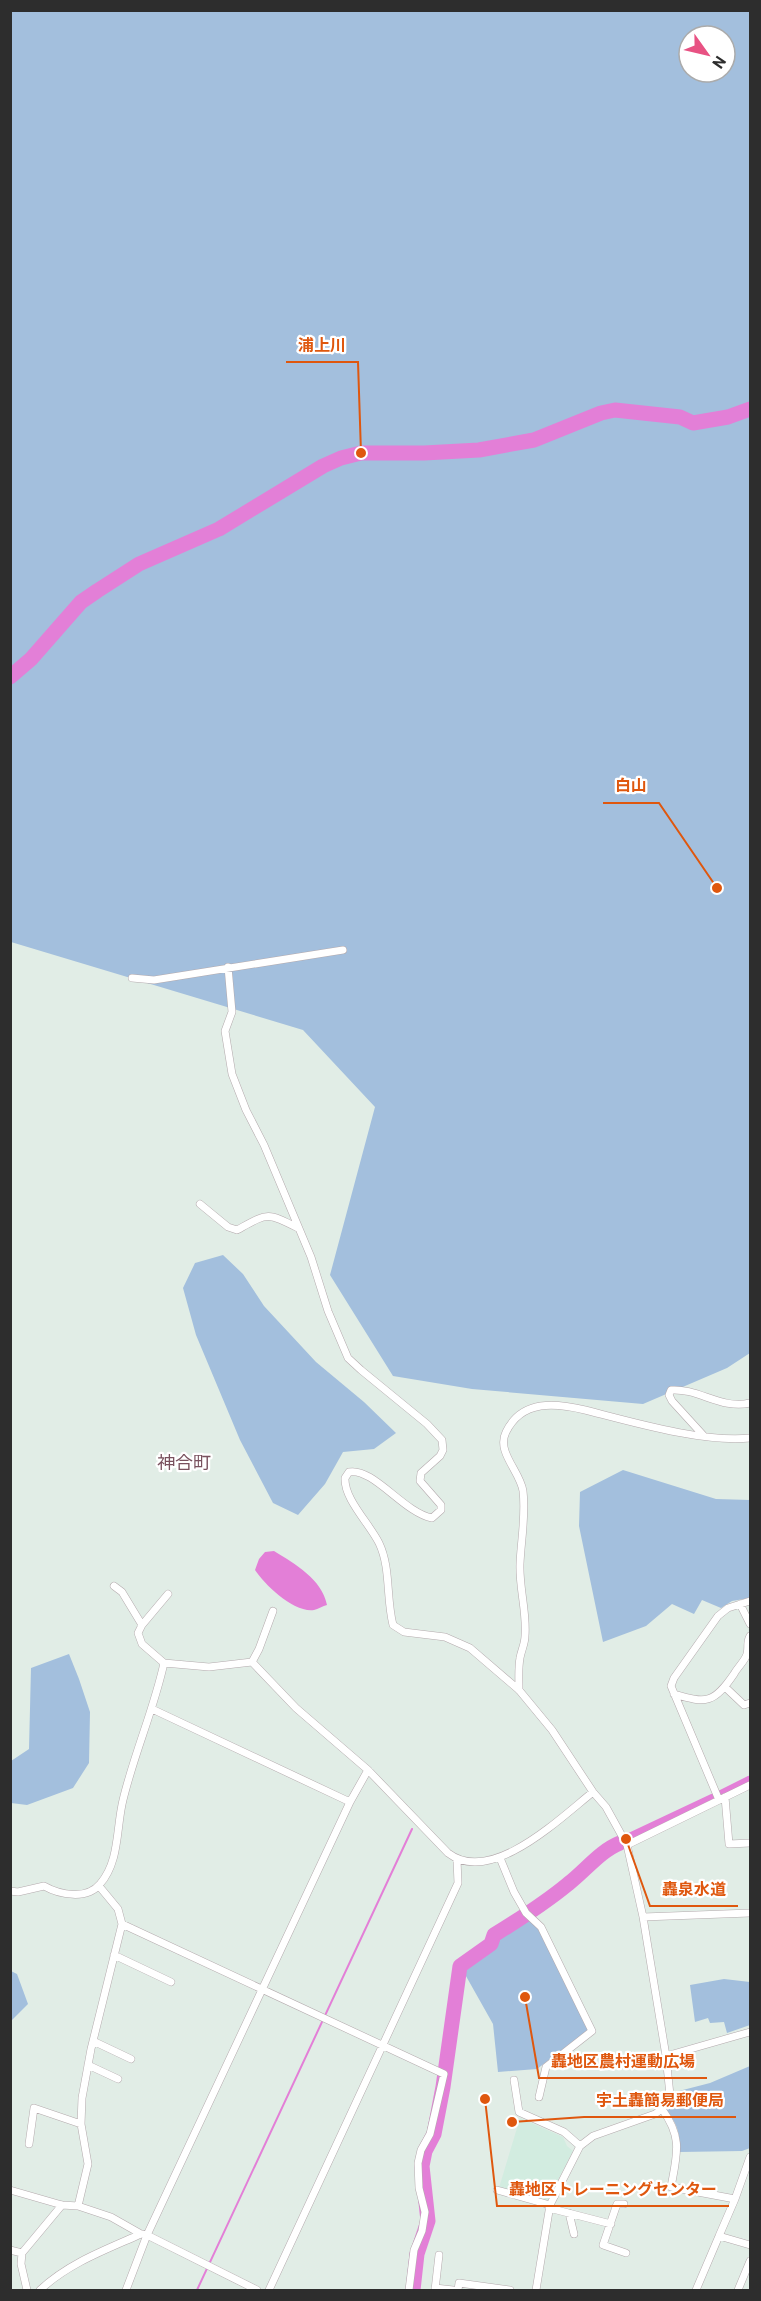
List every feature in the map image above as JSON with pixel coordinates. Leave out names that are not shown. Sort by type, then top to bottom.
[{"type":"street","points":[[132,978],[154,980],[343,950]]},
{"type":"street","points":[[228,967],[232,1012],[225,1031],[231,1069],[246,1110],[264,1145],[311,1257],[328,1311],[348,1358],[427,1424],[442,1440],[443,1450],[440,1456],[421,1473],[419,1478],[441,1505],[441,1510],[432,1518],[426,1517],[397,1500],[366,1474],[349,1472],[345,1478],[347,1493],[368,1523],[386,1563],[393,1624],[404,1632],[445,1637],[470,1648],[519,1690],[552,1731],[592,1792],[606,1807],[627,1845],[643,1917],[666,2056],[670,2095],[662,2109],[655,2114],[593,2136],[580,2146],[549,2207],[536,2290]]},
{"type":"street","points":[[200,1204],[228,1227],[237,1230],[262,1216],[271,1215],[298,1228]]},
{"type":"street","points":[[703,1435],[672,1401],[669,1395],[671,1390],[681,1389],[740,1406],[750,1403]]},
{"type":"street","points":[[519,1690],[520,1659],[525,1636],[520,1566],[523,1490],[518,1475],[505,1452],[503,1441],[506,1431],[525,1411],[538,1405],[561,1405],[651,1426],[733,1440],[750,1438]]},
{"type":"street","points":[[114,1586],[122,1592],[142,1625]]},
{"type":"street","points":[[168,1594],[138,1633],[139,1640],[164,1663],[209,1667],[252,1662]]},
{"type":"street","points":[[750,1601],[728,1608],[718,1616],[674,1678],[671,1686],[722,1799],[729,1844],[750,1843]]},
{"type":"street","points":[[740,1604],[750,1624]]},
{"type":"street","points":[[252,1662],[273,1611]]},
{"type":"street","points":[[674,1694],[693,1700],[708,1701],[716,1697],[749,1654],[746,1642],[750,1636]]},
{"type":"street","points":[[252,1662],[296,1707],[368,1770],[457,1860],[471,1863],[500,1858],[525,1844],[592,1792]]},
{"type":"street","points":[[10,1891],[18,1892],[45,1886],[55,1892],[80,1895],[99,1886],[111,1864],[117,1843],[122,1802],[152,1709],[164,1663]]},
{"type":"street","points":[[725,1687],[744,1705],[750,1703]]},
{"type":"street","points":[[152,1709],[350,1802]]},
{"type":"street","points":[[126,2290],[144,2235],[350,1802],[368,1770]]},
{"type":"street","points":[[627,1845],[750,1785]]},
{"type":"street","points":[[500,1858],[514,1892],[526,1913],[541,1927],[592,2031],[546,2067],[539,2097]]},
{"type":"street","points":[[269,2290],[458,1883],[457,1860]]},
{"type":"street","points":[[78,2206],[88,2164],[81,2124],[82,2098],[93,2041],[122,1924],[118,1909],[99,1886]]},
{"type":"street","points":[[643,1917],[750,1913]]},
{"type":"street","points":[[122,1924],[444,2074],[430,2134],[421,2150],[418,2163],[419,2188],[425,2212],[422,2231],[414,2250],[410,2290]]},
{"type":"street","points":[[114,1955],[171,1982]]},
{"type":"street","points":[[666,2056],[750,2032]]},
{"type":"street","points":[[93,2041],[131,2059]]},
{"type":"street","points":[[88,2065],[118,2079]]},
{"type":"street","points":[[514,2080],[519,2112],[564,2132],[580,2146]]},
{"type":"street","points":[[29,2144],[34,2108],[81,2124]]},
{"type":"street","points":[[662,2109],[676,2136],[678,2151],[670,2187],[735,2199]]},
{"type":"street","points":[[696,2290],[735,2199],[750,2157]]},
{"type":"street","points":[[10,2190],[62,2205],[78,2206],[111,2217],[257,2290]]},
{"type":"street","points":[[496,2190],[611,2224]]},
{"type":"street","points":[[624,2204],[617,2204],[603,2245],[626,2253]]},
{"type":"street","points":[[27,2290],[21,2264],[22,2253],[62,2205]]},
{"type":"street","points":[[569,2213],[574,2234]]},
{"type":"street","points":[[40,2290],[54,2277],[88,2257],[144,2235]]},
{"type":"street","points":[[719,2236],[750,2245]]},
{"type":"street","points":[[10,2250],[22,2253]]},
{"type":"street","points":[[439,2254],[435,2289],[455,2290],[459,2283],[510,2290]]},
{"type":"street","points":[[738,2290],[750,2261]]},
{"type":"shaded area","points":[[10,11],[750,11],[750,1353],[727,1368],[643,1404],[472,1389],[393,1376],[330,1275],[375,1107],[303,1030],[11,942]]},
{"type":"shaded area","points":[[223,1255],[243,1274],[264,1306],[316,1362],[364,1402],[396,1433],[374,1449],[343,1452],[325,1484],[298,1515],[273,1503],[240,1440],[196,1335],[183,1288],[195,1263]]},
{"type":"shaded area","points":[[623,1470],[716,1499],[750,1500],[750,1598],[732,1601],[721,1608],[702,1600],[694,1614],[672,1604],[646,1626],[603,1642],[579,1526],[580,1492]]},
{"type":"shaded area","points":[[274,1551],[314,1580],[320,1587],[327,1605],[314,1610],[306,1610],[289,1603],[266,1583],[255,1570],[259,1559],[265,1552]]},
{"type":"shaded area","points":[[69,1654],[90,1712],[89,1763],[73,1788],[27,1805],[11,1803],[11,1761],[29,1749],[31,1668]]},
{"type":"shaded area","points":[[527,1917],[539,1928],[588,2030],[537,2069],[498,2072],[493,2024],[462,1969],[497,1943],[495,1937]]},
{"type":"shaded area","points":[[11,1971],[17,1974],[28,2004],[11,2021]]},
{"type":"shaded area","points":[[724,1979],[750,1982],[750,2025],[727,2033],[724,2022],[710,2023],[708,2018],[695,2022],[690,1985]]},
{"type":"shaded area","points":[[750,2066],[750,2148],[742,2151],[680,2152],[678,2130],[666,2110],[675,2092],[710,2083]]},
{"type":"shaded area","points":[[520,2118],[563,2137],[567,2146],[573,2151],[547,2201],[499,2188]]},
{"type":"waterway","points":[[10,677],[31,659],[81,602],[97,591],[139,564],[219,529],[323,466],[341,458],[361,453],[479,450],[534,440],[601,413],[615,410],[680,417],[693,423],[728,417],[750,409]]},
{"type":"waterway","points":[[720,1795],[750,1780]]},
{"type":"waterway","points":[[626,1839],[713,1798]]},
{"type":"waterway","points":[[197,2290],[412,1829]]},
{"type":"waterway","points":[[413,2290],[417,2254],[428,2221],[422,2166],[425,2151],[434,2134],[443,2087],[460,1966],[491,1944],[494,1935],[550,1898],[600,1856],[620,1843]]},
{"type":"place","name":"浦上川","points":[[361,453]]},
{"type":"place","name":"白山","points":[[717,888]]},
{"type":"place","name":"轟泉水道","points":[[626,1839]]},
{"type":"place","name":"轟地区農村運動広場","points":[[525,1997]]},
{"type":"place","name":"轟地区トレーニングセンター","points":[[485,2099]]},
{"type":"place","name":"宇土轟簡易郵便局","points":[[512,2122]]},
{"type":"district","name":"神合町","points":[[184,1463]]}]
